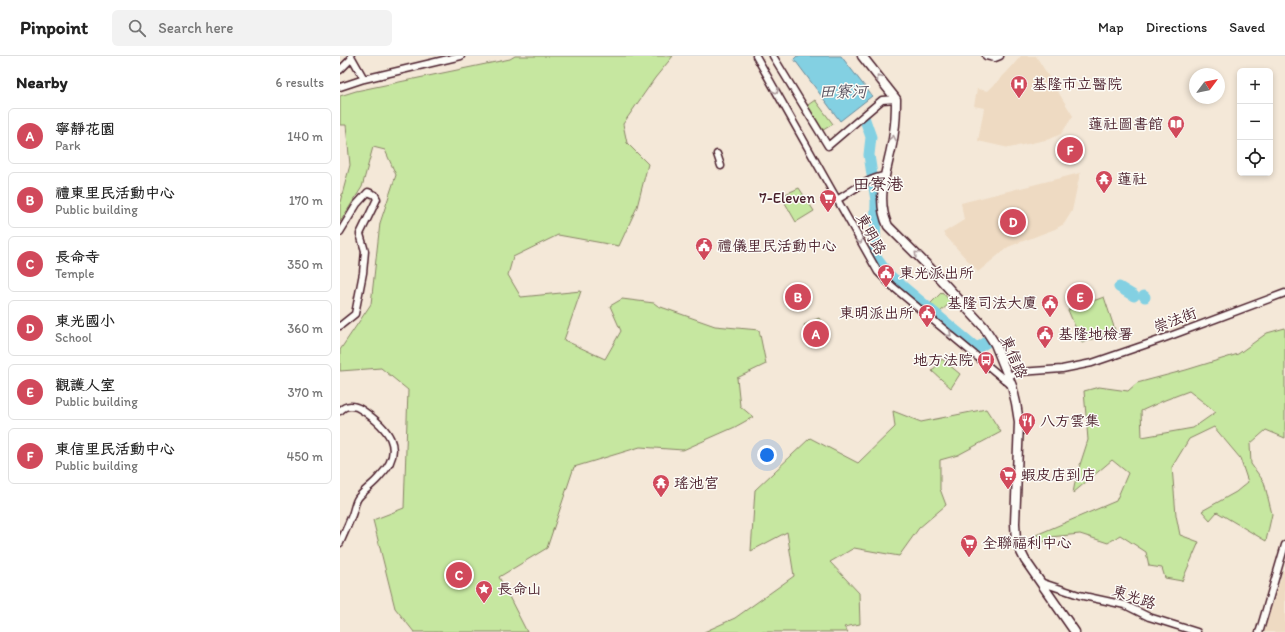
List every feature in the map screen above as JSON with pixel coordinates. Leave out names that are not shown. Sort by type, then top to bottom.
[{"type":"main road","points":[[862,56],[896,99]]},
{"type":"main road","name":"東信路","points":[[896,99],[894,133],[882,176],[882,206],[888,226],[930,268],[984,327],[995,344],[1005,377],[1012,386],[1016,403],[1018,422],[1015,523],[1016,542],[1025,560],[1075,632]]},
{"type":"street","points":[[340,86],[461,56]]},
{"type":"street","name":"東明路","points":[[758,56],[878,272],[892,286],[1005,377]]},
{"type":"street","points":[[773,56],[828,146],[882,100],[896,99]]},
{"type":"street","points":[[986,56],[995,58],[1000,56]]},
{"type":"street","points":[[340,70],[352,57],[364,79]]},
{"type":"street","points":[[717,154],[721,166]]},
{"type":"street","points":[[837,200],[868,181],[882,176]]},
{"type":"street","points":[[340,232],[357,204],[368,192],[375,195],[378,199],[360,234],[365,251],[363,273],[355,314],[340,326]]},
{"type":"street","name":"崇法街","points":[[1005,377],[1020,372],[1062,369],[1092,363],[1162,339],[1285,293]]},
{"type":"street","points":[[340,411],[348,406],[356,406],[371,416],[386,430],[392,440],[394,451],[384,472],[358,498],[340,543]]},
{"type":"street","points":[[1259,632],[1285,545]]},
{"type":"street","name":"東光路","points":[[1040,582],[1079,595],[1125,604],[1149,617],[1197,632]]},
{"type":"shaded area","name":"基隆市立醫院","points":[[1021,56],[1036,56],[1073,116],[1061,134],[1050,139],[1009,148],[978,141],[984,108],[974,106],[977,89],[988,91]]},
{"type":"shaded area","points":[[1080,173],[1072,211],[1064,224],[1055,229],[1008,247],[978,272],[943,233],[964,220],[961,203]]},
{"type":"shaded area","points":[[1283,571],[1285,571],[1285,632],[1264,632]]},
{"type":"green space","points":[[515,56],[673,56],[655,78],[623,124],[627,143],[648,164],[637,207],[619,246],[558,235],[513,257],[508,275],[521,297],[581,291],[564,340],[605,359],[621,331],[610,306],[622,299],[654,303],[658,306],[715,326],[759,330],[766,364],[737,378],[740,406],[753,417],[735,427],[683,450],[640,447],[574,467],[547,548],[499,577],[527,632],[414,632],[395,608],[373,520],[404,508],[408,390],[381,368],[340,371],[340,350],[371,304],[380,223],[396,175],[385,150],[373,147],[362,187],[340,222],[340,202],[350,165],[346,125],[340,125],[340,96],[356,91],[510,59]]},
{"type":"green space","points":[[815,100],[833,124],[820,132],[805,107]]},
{"type":"green space","points":[[799,188],[814,211],[796,222],[781,196]]},
{"type":"green space","points":[[942,292],[951,302],[940,312],[931,303]]},
{"type":"green space","points":[[1104,297],[1115,330],[1082,343],[1068,310]]},
{"type":"green space","points":[[819,318],[826,329],[816,343],[804,325]]},
{"type":"green space","points":[[1285,328],[1285,438],[1266,430],[1250,444],[1251,464],[1264,482],[1272,514],[1266,541],[1217,512],[1210,520],[1202,511],[1236,492],[1248,482],[1240,458],[1214,427],[1189,439],[1172,467],[1176,515],[1180,535],[1199,542],[1182,581],[1165,578],[1162,568],[1149,566],[1146,552],[1120,535],[1108,543],[1080,534],[1050,537],[1041,544],[1036,535],[1116,501],[1128,473],[1112,460],[1073,493],[1076,477],[1088,440],[1084,391],[1099,387],[1128,391],[1137,383],[1238,354],[1267,333]],"holes":[[[1189,391],[1216,412],[1193,428],[1142,437],[1141,411]]]},
{"type":"green space","points":[[942,359],[960,374],[951,388],[932,371]]},
{"type":"green space","points":[[986,409],[1001,432],[958,455],[940,460],[940,489],[946,505],[919,528],[899,556],[854,548],[830,562],[859,593],[860,624],[844,627],[848,632],[704,632],[735,618],[794,576],[787,532],[751,551],[755,490],[810,438],[858,463],[895,427],[893,411],[921,422]]},
{"type":"water","name":"田寮河","points":[[797,56],[841,56],[872,96],[840,121],[794,59]]},
{"type":"waterway","name":"田寮河","points":[[864,117],[871,137],[869,155],[876,201],[875,253],[877,259],[889,275],[974,346],[979,347],[987,342]]},
{"type":"waterway","name":"田寮河","points":[[1119,287],[1134,296]]},
{"type":"place","name":"基隆市立醫院","points":[[1019,99]]},
{"type":"place","name":"蓮社圖書館","points":[[1176,139]]},
{"type":"place","name":"東信里民活動中心","points":[[1070,150]]},
{"type":"place","name":"蓮社","points":[[1104,194]]},
{"type":"place","name":"7-Eleven","points":[[828,213]]},
{"type":"place","name":"東光國小","points":[[1013,222]]},
{"type":"place","name":"禮儀里民活動中心","points":[[704,261]]},
{"type":"place","name":"東光派出所","points":[[886,288]]},
{"type":"place","name":"禮東里民活動中心","points":[[798,297]]},
{"type":"place","name":"觀護人室","points":[[1080,297]]},
{"type":"place","name":"基隆司法大廈","points":[[1050,318]]},
{"type":"place","name":"東明派出所","points":[[927,328]]},
{"type":"place","name":"寧靜花園","points":[[816,334]]},
{"type":"place","name":"基隆地檢署","points":[[1045,349]]},
{"type":"place","name":"地方法院","points":[[986,375]]},
{"type":"place","name":"八方雲集","points":[[1027,436]]},
{"type":"place","name":"蝦皮店到店","points":[[1008,490]]},
{"type":"place","name":"瑤池宮","points":[[661,498]]},
{"type":"place","name":"全聯福利中心","points":[[969,558]]},
{"type":"place","name":"長命寺","points":[[459,575]]},
{"type":"place","name":"長命山","points":[[484,604]]},
{"type":"district","name":"田寮港","points":[[878,184]]}]
